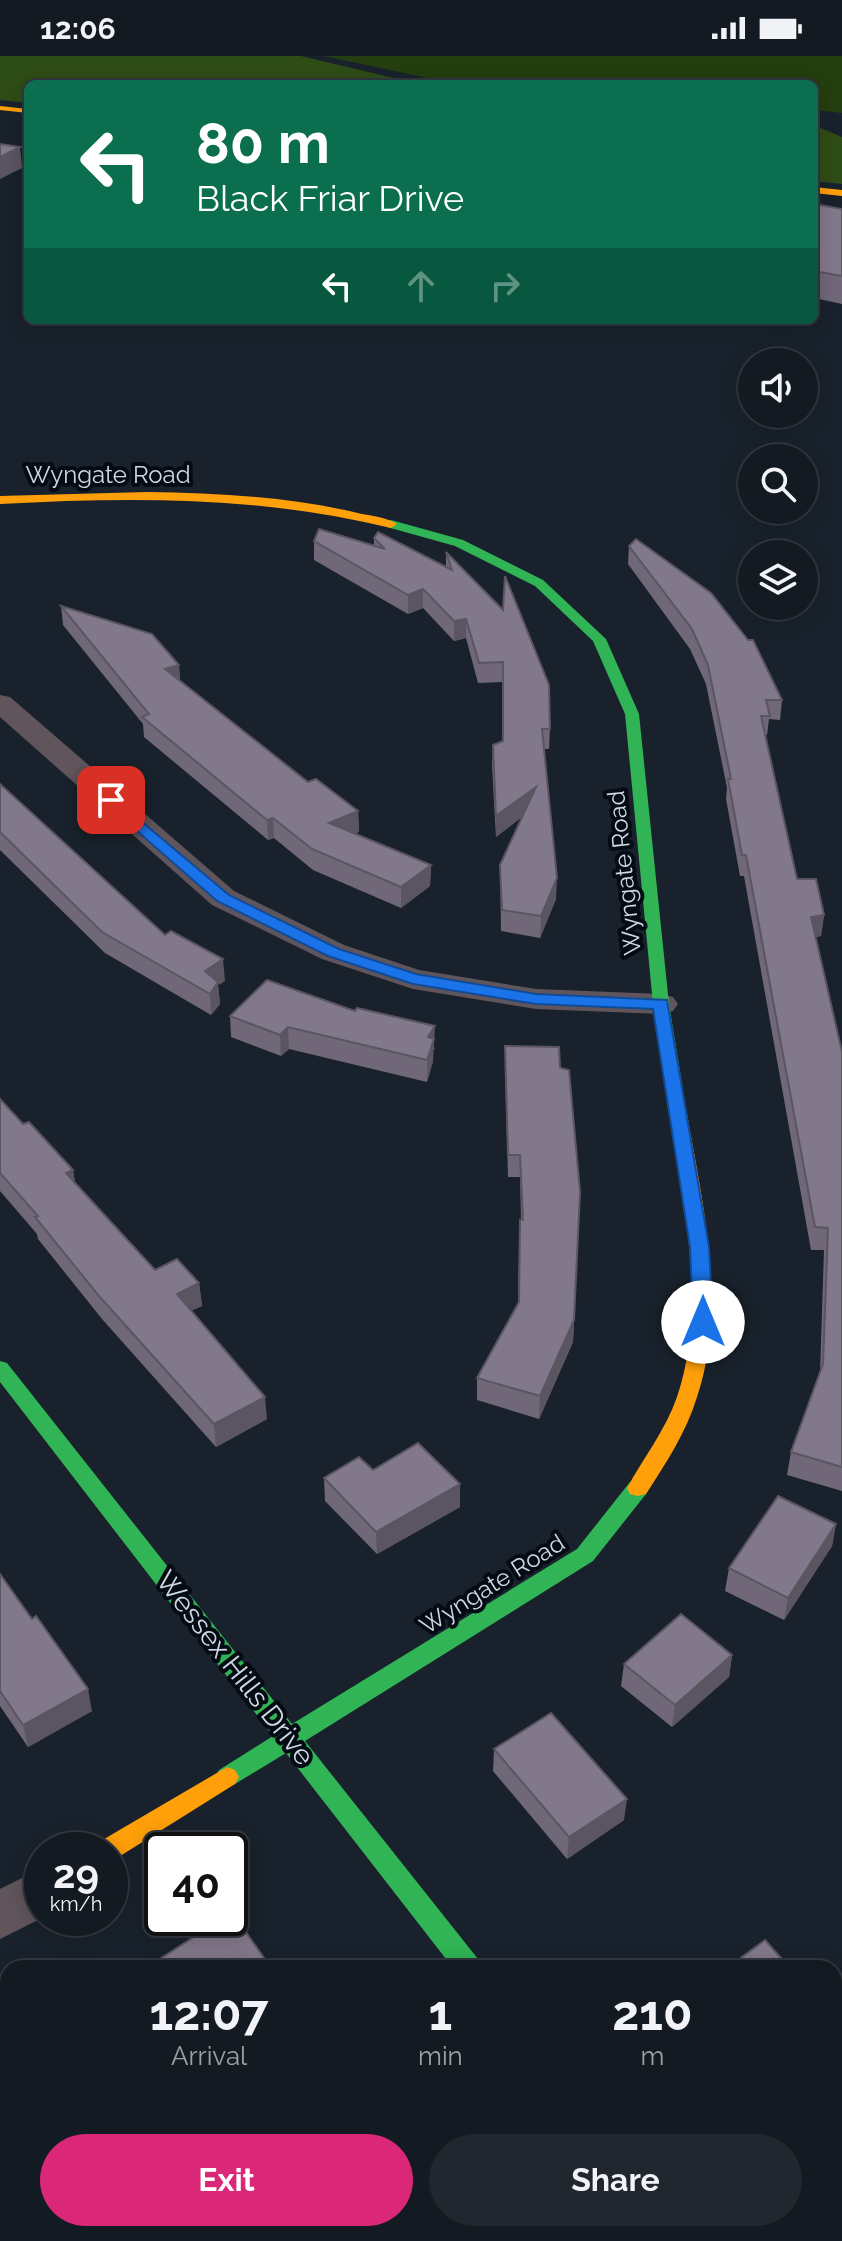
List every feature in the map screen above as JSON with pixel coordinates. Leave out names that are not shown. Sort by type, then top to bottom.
[{"type":"street","points":[[0,108],[24,111]]},
{"type":"street","points":[[0,115],[24,118]]},
{"type":"street","points":[[818,190],[842,193]]},
{"type":"street","points":[[818,198],[842,201]]},
{"type":"street","name":"Wyngate Road","points":[[0,500],[150,497],[261,500],[331,508],[401,523],[483,552],[539,585],[570,608],[594,634],[628,691],[661,1004],[701,1258],[703,1322],[696,1371],[659,1461],[585,1555],[128,1838]]},
{"type":"street","points":[[0,703],[223,898],[333,952],[413,979],[536,999],[661,1004]]},
{"type":"street","name":"Wessex Hills Drive","points":[[0,1368],[463,1960]]},
{"type":"street","points":[[0,1916],[24,1902]]},
{"type":"green space","points":[[0,56],[301,56],[402,80],[24,80],[24,103],[0,100]]},
{"type":"green space","points":[[324,56],[842,56],[842,113],[818,110],[818,80],[437,80]]},
{"type":"green space","points":[[818,127],[842,137],[842,184],[818,181]]},
{"type":"building","points":[[0,144],[20,147],[0,157]]},
{"type":"building","points":[[818,205],[842,209],[842,276],[818,272]]},
{"type":"building","points":[[319,529],[385,549],[374,538],[378,532],[452,570],[446,552],[503,610],[505,576],[549,685],[550,729],[542,729],[557,878],[541,916],[502,910],[500,865],[536,787],[496,816],[493,745],[503,741],[503,662],[479,663],[466,619],[454,621],[423,589],[408,595],[314,541]]},
{"type":"building","points":[[636,539],[711,593],[748,640],[753,640],[782,700],[766,700],[770,716],[761,716],[797,879],[816,879],[824,915],[811,917],[842,1052],[842,1467],[791,1452],[823,1364],[828,1228],[815,1227],[708,665],[692,629],[629,546]]},
{"type":"building","points":[[61,606],[152,634],[179,665],[165,669],[308,782],[316,779],[358,811],[329,823],[431,865],[401,887],[312,849],[273,818],[267,820],[142,717],[149,714]]},
{"type":"building","points":[[0,784],[165,935],[171,931],[223,959],[205,971],[218,982],[210,994],[102,932],[0,832]]},
{"type":"building","points":[[267,980],[355,1011],[357,1008],[435,1026],[428,1037],[434,1039],[427,1060],[288,1027],[280,1035],[230,1016]]},
{"type":"building","points":[[505,1046],[559,1047],[560,1068],[569,1070],[580,1192],[574,1320],[540,1396],[477,1378],[519,1302],[520,1220],[523,1220],[520,1155],[508,1155]]},
{"type":"building","points":[[0,1099],[23,1124],[29,1122],[73,1170],[66,1173],[155,1270],[177,1259],[199,1283],[177,1294],[265,1397],[214,1424],[99,1296],[35,1217],[38,1216],[0,1173]]},
{"type":"building","points":[[418,1443],[460,1484],[376,1532],[324,1478],[359,1457],[373,1470]]},
{"type":"building","points":[[778,1496],[836,1524],[788,1598],[729,1568]]},
{"type":"building","points":[[0,1574],[32,1619],[36,1616],[88,1689],[23,1725],[0,1691]]},
{"type":"building","points":[[681,1614],[732,1655],[675,1705],[624,1664]]},
{"type":"building","points":[[551,1713],[627,1799],[569,1837],[494,1749]]},
{"type":"building","points":[[248,1935],[265,1960],[158,1960],[195,1936]]},
{"type":"building","points":[[765,1940],[783,1960],[738,1960]]},
{"type":"traffic: fast","points":[[391,524],[459,543],[539,583],[599,639],[632,714],[661,1004],[677,1108]]},
{"type":"traffic: fast","points":[[0,1368],[463,1960]]},
{"type":"traffic: fast","points":[[227,1777],[585,1555],[638,1488]]},
{"type":"traffic: slow","points":[[0,108],[24,111]]},
{"type":"traffic: slow","points":[[818,190],[842,193]]},
{"type":"traffic: slow","points":[[0,500],[147,495],[246,499],[295,504],[391,524]]},
{"type":"traffic: slow","points":[[638,1488],[668,1443],[687,1397],[698,1351],[701,1304],[699,1257],[677,1108]]},
{"type":"traffic: slow","points":[[128,1838],[227,1777]]},
{"type":"route","points":[[111,800],[223,898],[333,952],[413,979],[536,999],[661,1004],[700,1247],[703,1322]]}]
